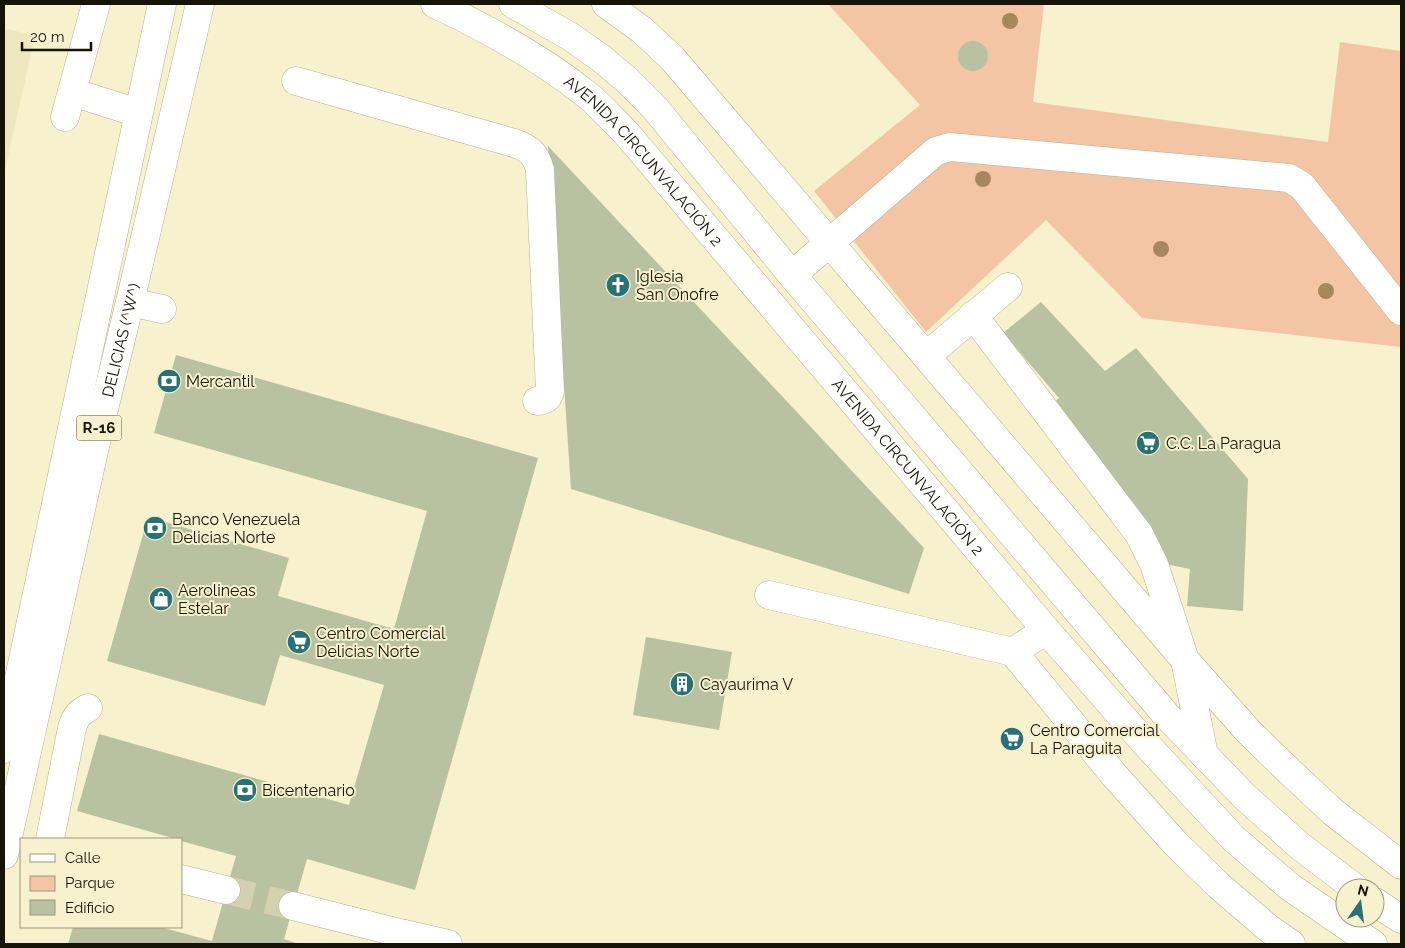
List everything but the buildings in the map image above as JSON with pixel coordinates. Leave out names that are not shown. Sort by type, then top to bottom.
[{"type":"main road","points":[[96,4],[68,105],[138,114]]},
{"type":"main road","name":"DELICIAS (^W^)","points":[[4,749],[11,673],[138,114],[161,4]]},
{"type":"main road","name":"AVENIDA CIRCUNVALACIÓN 2","points":[[435,4],[478,24],[542,61],[588,95],[627,134],[1046,630],[1146,744],[1234,839],[1290,887],[1373,944]]},
{"type":"main road","points":[[514,4],[571,37],[628,81],[654,107],[792,275],[1130,672],[1204,755],[1245,797],[1301,847],[1342,878]]},
{"type":"main road","points":[[606,4],[642,30],[672,58],[1185,660],[1249,732],[1333,812],[1401,865]]},
{"type":"main road","name":"DELICIAS (^W^)","points":[[11,843],[96,442],[204,10]]},
{"type":"main road","points":[[296,81],[514,143],[532,152],[538,160],[540,170],[550,391],[549,397],[537,401]]},
{"type":"main road","points":[[792,275],[936,151],[950,147],[1289,178],[1302,186],[1401,310]]},
{"type":"main road","points":[[926,356],[1008,287]]},
{"type":"main road","points":[[130,302],[162,309]]},
{"type":"main road","points":[[973,315],[1139,534],[1154,564],[1185,660],[1204,755]]},
{"type":"main road","points":[[769,596],[1013,652],[1115,776],[1175,843],[1218,886],[1268,928],[1291,944]]},
{"type":"main road","points":[[1013,652],[1046,630]]},
{"type":"main road","points":[[50,838],[72,728],[81,711],[88,708]]},
{"type":"main road","points":[[182,879],[226,890]]},
{"type":"main road","points":[[293,906],[403,939],[448,944]]},
{"type":"main road","points":[[1385,909],[1401,919]]},
{"type":"shaded area","points":[[4,28],[35,36],[4,174]]},
{"type":"green space","points":[[828,4],[1044,4],[1033,102],[1328,142],[1340,42],[1401,51],[1401,347],[1142,318],[1046,220],[926,332],[814,191],[920,105]]},
{"type":"tunnel","points":[[226,890],[293,906]]},
{"type":"place","name":"Iglesia San Onofre","points":[[618,285]]},
{"type":"place","name":"Mercantil","points":[[169,381]]},
{"type":"place","name":"C.C. La Paragua","points":[[1148,443]]},
{"type":"place","name":"Banco Venezuela Delicias Norte","points":[[155,528]]},
{"type":"place","name":"Aerolineas Estelar","points":[[161,599]]},
{"type":"place","name":"Centro Comercial Delicias Norte","points":[[299,642]]},
{"type":"place","name":"Cayaurima V","points":[[682,684]]},
{"type":"place","name":"Centro Comercial La Paraguita","points":[[1012,739]]},
{"type":"place","name":"Bicentenario","points":[[245,790]]}]
